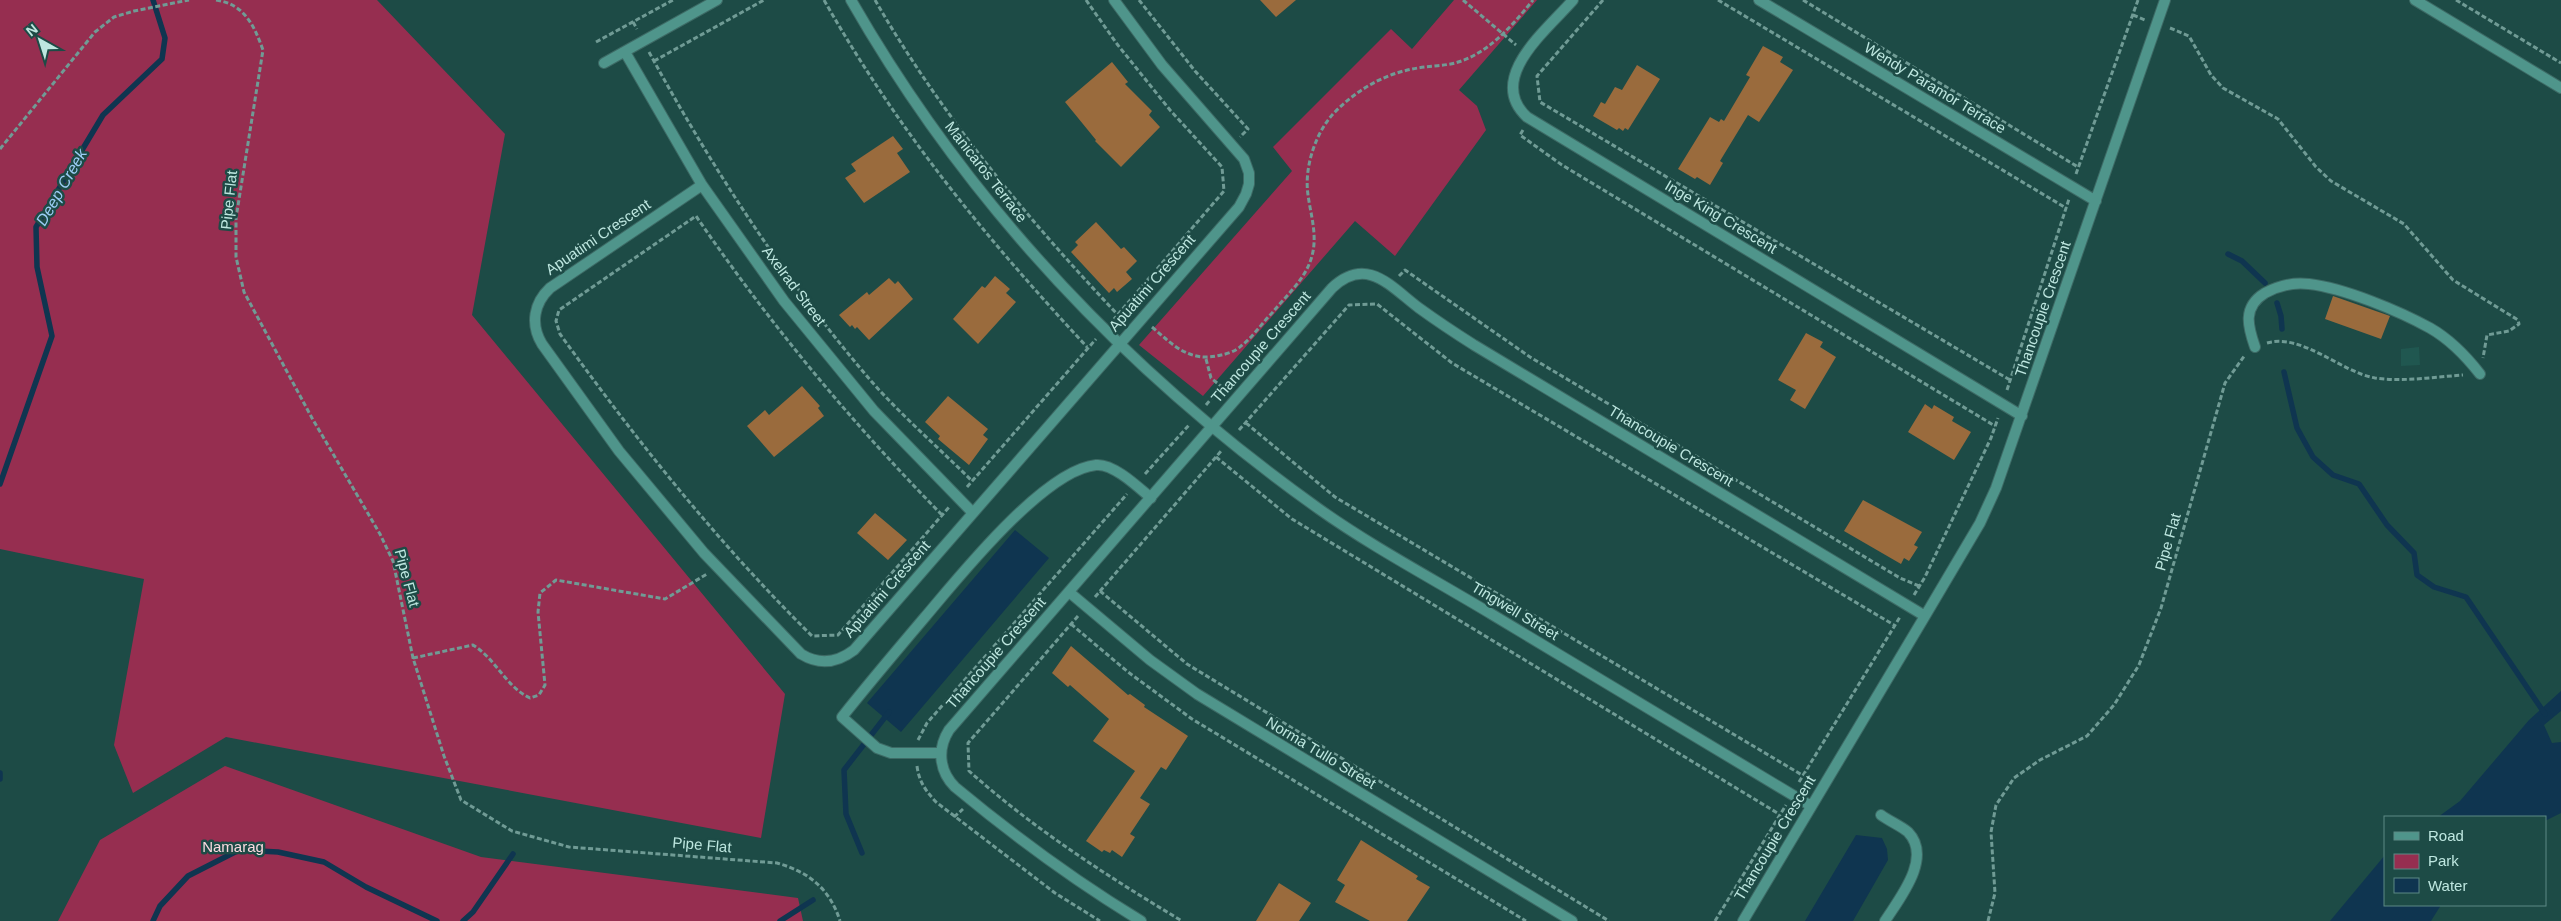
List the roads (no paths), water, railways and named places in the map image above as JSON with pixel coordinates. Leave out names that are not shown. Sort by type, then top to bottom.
[{"type":"street","points":[[604,63],[717,0]]},
{"type":"street","name":"Manicaros Terrace","points":[[851,0],[881,53],[952,156],[1032,254],[1118,345],[1191,410],[1213,426]]},
{"type":"street","name":"Apuatimi Crescent","points":[[702,185],[550,288],[537,305],[535,323],[540,341],[620,451],[704,553],[795,649],[807,657],[821,661],[838,659],[854,650],[1243,201],[1248,191],[1249,173],[1244,159],[1162,65],[1114,0]]},
{"type":"street","name":"Inge King Crescent","points":[[1573,0],[1516,67],[1512,89],[1518,106],[1530,120],[2022,416]]},
{"type":"street","name":"Wendy Paramor Terrace","points":[[1759,0],[2096,201]]},
{"type":"street","name":"Thancoupie Crescent","points":[[1742,921],[1980,523],[1996,488],[2022,416],[2165,0]]},
{"type":"street","points":[[2415,0],[2561,88]]},
{"type":"street","name":"Axelrad Street","points":[[625,52],[702,185],[790,308],[874,411],[973,513]]},
{"type":"street","name":"Thancoupie Crescent","points":[[941,753],[949,730],[1338,284],[1350,276],[1365,274],[1379,277],[1392,285],[1425,312],[1474,345],[1925,616]]},
{"type":"street","points":[[2255,347],[2247,325],[2252,308],[2259,297],[2286,285],[2307,283],[2329,288],[2403,314],[2452,342],[2480,374]]},
{"type":"street","name":"Tingwell Street","points":[[1213,426],[1300,495],[1360,535],[1811,806]]},
{"type":"street","points":[[1141,921],[1070,876],[1011,833],[955,787],[944,772],[941,753],[891,753],[877,748],[842,717],[984,548],[1015,517],[1050,488],[1076,470],[1098,464],[1121,473],[1150,498]]},
{"type":"street","name":"Norma Tullo Street","points":[[1069,592],[1150,660],[1213,704],[1572,921]]},
{"type":"street","points":[[1881,815],[1908,833],[1915,845],[1916,857],[1910,880],[1885,921]]},
{"type":"water","points":[[1015,530],[1049,558],[901,732],[867,703]]},
{"type":"water","points":[[2561,691],[2561,711],[2544,725],[2552,743],[2561,742],[2561,813],[2546,820],[2546,816],[2439,816],[2460,801],[2529,720]]},
{"type":"water","points":[[1856,835],[1882,838],[1887,849],[1888,860],[1853,921],[1805,921]]},
{"type":"water","points":[[2384,856],[2384,906],[2440,906],[2431,921],[2330,921]]},
{"type":"waterway","name":"Deep Creek","points":[[0,484],[52,336],[37,267],[36,227],[103,115],[162,59],[165,38],[153,0]]},
{"type":"waterway","points":[[2228,254],[2242,261],[2265,283]]},
{"type":"waterway","points":[[2277,303],[2282,329]]},
{"type":"waterway","points":[[2284,372],[2297,428],[2313,457],[2333,475],[2359,484],[2387,525],[2414,553],[2417,575],[2434,587],[2466,597],[2545,714]]},
{"type":"waterway","points":[[862,853],[846,814],[844,770],[889,712]]},
{"type":"waterway","name":"Deep Creek","points":[[0,773],[0,779]]},
{"type":"waterway","points":[[153,921],[160,906],[188,876],[239,850],[278,852],[324,862],[366,887],[437,921]]},
{"type":"waterway","points":[[463,921],[473,912],[513,854]]},
{"type":"waterway","points":[[780,921],[813,900]]},
{"type":"park label","name":"Namarag","points":[[233,847]]}]
